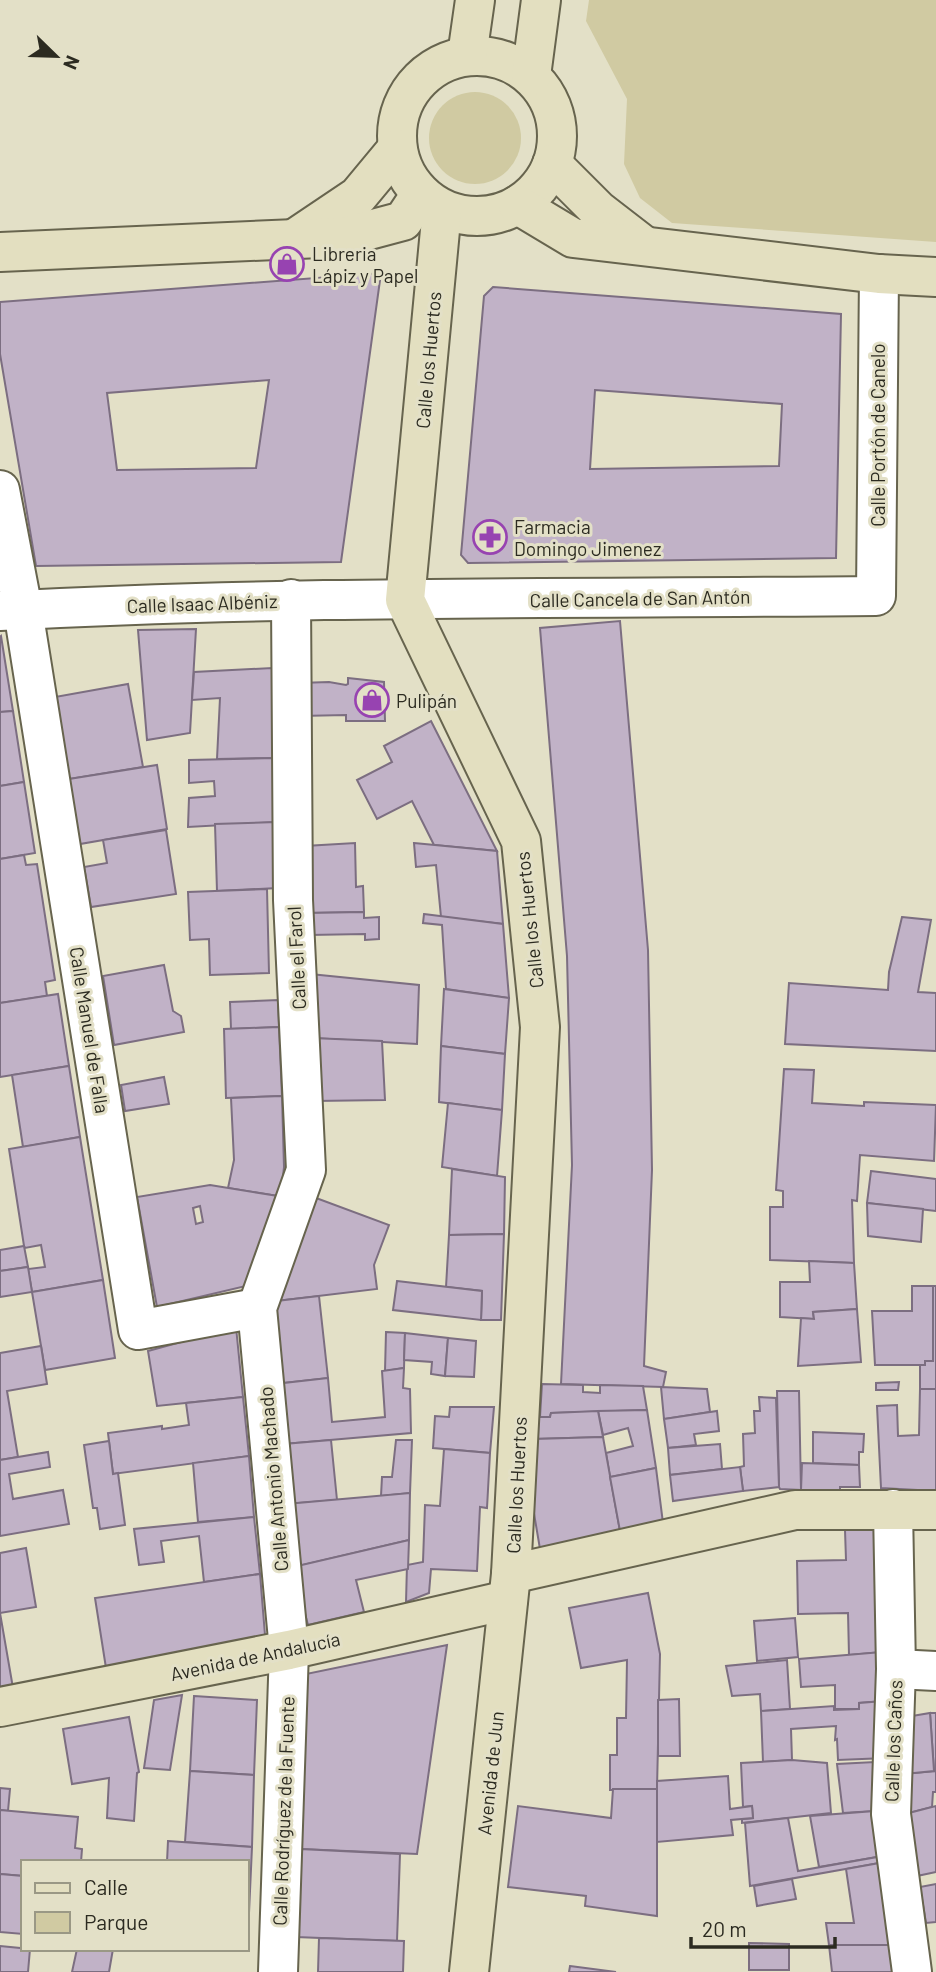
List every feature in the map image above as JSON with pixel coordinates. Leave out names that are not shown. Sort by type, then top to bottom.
[{"type":"street","points":[[467,55],[475,0]]},
{"type":"street","points":[[531,76],[541,0]]},
{"type":"street","points":[[467,55],[495,57],[514,64],[531,76],[553,109],[557,136],[552,164],[538,188],[518,205],[493,215],[467,216],[431,202],[404,172],[397,149],[397,123],[405,98],[421,78],[442,63],[467,55]]},
{"type":"street","points":[[297,237],[358,196],[397,149]]},
{"type":"street","points":[[552,164],[598,209],[642,244]]},
{"type":"street","points":[[0,252],[343,237],[403,221],[431,202]]},
{"type":"street","name":"Calle los Huertos","points":[[431,202],[405,600],[521,841],[540,1027],[510,1587]]},
{"type":"street","points":[[518,205],[573,238],[642,244],[712,256],[878,274],[936,277]]},
{"type":"street","name":"Calle Portón de Canelo","points":[[876,596],[878,274]]},
{"type":"street","points":[[0,491],[11,610]]},
{"type":"street","name":"Calle Cancela de San Antón","points":[[405,600],[876,596]]},
{"type":"street","name":"Calle Isaac Albéniz","points":[[11,610],[291,599],[405,600]]},
{"type":"street","name":"Calle el Farol","points":[[257,1308],[306,1170],[293,900],[291,599]]},
{"type":"street","name":"Calle Manuel de Falla","points":[[11,610],[138,1330],[257,1308]]},
{"type":"street","name":"Calle Antonio Machado","points":[[257,1308],[289,1650]]},
{"type":"street","name":"Calle los Caños","points":[[892,1509],[896,1669],[891,1814],[912,1972]]},
{"type":"street","name":"Avenida de Andalucía","points":[[0,1707],[289,1650],[795,1510],[936,1510]]},
{"type":"street","name":"Avenida de Jun","points":[[468,1972],[510,1587]]},
{"type":"street","name":"Calle Rodríguez de la Fuente","points":[[278,1972],[289,1650]]},
{"type":"street","points":[[896,1669],[936,1671]]},
{"type":"green space","points":[[589,0],[936,0],[936,242],[672,223],[640,198],[624,164],[627,99],[586,21]]},
{"type":"green space","points":[[475,92],[493,95],[508,105],[518,120],[521,138],[518,156],[508,171],[493,181],[475,184],[457,181],[442,171],[432,156],[429,138],[432,120],[442,105],[457,95]]},
{"type":"building","points":[[381,273],[341,562],[36,566],[0,354],[0,302]],"holes":[[[269,380],[256,468],[117,470],[107,393]]]},
{"type":"building","points":[[493,287],[841,314],[836,558],[468,563],[461,555],[484,296]],"holes":[[[595,390],[782,404],[779,466],[590,469]]]},
{"type":"building","points":[[620,621],[648,950],[652,1170],[644,1366],[666,1372],[663,1387],[561,1384],[572,1165],[567,956],[540,628]]},
{"type":"building","points":[[196,629],[190,733],[147,740],[138,630]]},
{"type":"building","points":[[0,637],[13,711],[0,712]]},
{"type":"building","points":[[272,668],[275,758],[217,759],[220,698],[192,700],[194,672]]},
{"type":"building","points":[[348,678],[384,682],[385,721],[346,721],[346,715],[300,716],[299,683],[329,682],[346,685]]},
{"type":"building","points":[[128,684],[143,767],[69,779],[55,697]]},
{"type":"building","points":[[13,711],[24,782],[0,786],[0,712]]},
{"type":"building","points":[[431,721],[497,851],[434,845],[412,801],[377,819],[357,780],[392,762],[384,746]]},
{"type":"building","points":[[275,758],[277,822],[188,827],[189,798],[215,796],[214,781],[189,783],[189,760]]},
{"type":"building","points":[[157,765],[167,829],[80,844],[69,779]]},
{"type":"building","points":[[24,782],[35,853],[0,859],[0,786]]},
{"type":"building","points":[[277,822],[278,888],[217,891],[215,824]]},
{"type":"building","points":[[166,830],[176,894],[91,907],[84,867],[107,863],[103,840]]},
{"type":"building","points":[[355,843],[356,887],[363,886],[364,912],[307,913],[305,846]]},
{"type":"building","points":[[414,843],[497,851],[503,924],[441,917],[436,865],[416,867]]},
{"type":"building","points":[[24,855],[26,865],[37,864],[55,980],[45,982],[47,996],[0,1003],[0,859]]},
{"type":"building","points":[[267,889],[269,973],[210,975],[209,939],[190,940],[188,892]]},
{"type":"building","points":[[364,912],[364,918],[379,917],[379,939],[365,940],[365,934],[309,935],[307,913]]},
{"type":"building","points":[[424,914],[503,924],[509,998],[446,989],[442,925],[423,923]]},
{"type":"building","points":[[902,917],[931,920],[918,992],[936,993],[936,1051],[785,1044],[789,983],[888,990],[889,972]]},
{"type":"building","points":[[164,965],[173,1011],[181,1016],[184,1032],[114,1045],[103,976]]},
{"type":"building","points":[[310,974],[419,985],[417,1044],[312,1038]]},
{"type":"building","points":[[444,989],[509,998],[505,1054],[441,1046]]},
{"type":"building","points":[[58,994],[69,1066],[0,1077],[0,1003]]},
{"type":"building","points":[[278,1000],[279,1027],[231,1029],[230,1002]]},
{"type":"building","points":[[279,1027],[282,1096],[226,1098],[224,1029]]},
{"type":"building","points":[[312,1038],[382,1041],[385,1100],[315,1101]]},
{"type":"building","points":[[441,1046],[505,1054],[502,1110],[439,1102]]},
{"type":"building","points":[[69,1066],[80,1137],[23,1147],[12,1075]]},
{"type":"building","points":[[784,1069],[814,1070],[812,1103],[864,1106],[864,1102],[936,1105],[934,1161],[860,1155],[857,1201],[852,1200],[854,1263],[770,1260],[770,1207],[783,1207],[783,1191],[776,1190]]},
{"type":"building","points":[[164,1077],[169,1104],[125,1111],[121,1085]]},
{"type":"building","points":[[282,1096],[284,1167],[278,1196],[228,1188],[234,1160],[231,1098]]},
{"type":"building","points":[[448,1103],[502,1110],[497,1176],[442,1167]]},
{"type":"building","points":[[80,1137],[103,1280],[32,1292],[28,1269],[45,1267],[41,1245],[24,1246],[9,1149]]},
{"type":"building","points":[[452,1169],[505,1177],[504,1234],[449,1235]]},
{"type":"building","points":[[871,1171],[936,1179],[936,1211],[867,1203]]},
{"type":"building","points":[[210,1185],[278,1196],[246,1286],[157,1307],[137,1197]],"holes":[[[200,1206],[203,1222],[196,1224],[193,1208]]]},
{"type":"building","points":[[308,1195],[389,1225],[374,1265],[377,1289],[268,1302]]},
{"type":"building","points":[[867,1203],[923,1209],[921,1242],[868,1236]]},
{"type":"building","points":[[504,1234],[501,1320],[481,1320],[482,1291],[446,1287],[449,1235]]},
{"type":"building","points":[[24,1246],[28,1267],[0,1271],[0,1250]]},
{"type":"building","points":[[809,1261],[854,1263],[857,1309],[813,1312],[814,1319],[780,1317],[780,1282],[810,1282]]},
{"type":"building","points":[[28,1267],[32,1292],[0,1297],[0,1271]]},
{"type":"building","points":[[103,1280],[115,1358],[45,1370],[32,1292]]},
{"type":"building","points":[[397,1281],[482,1291],[481,1320],[393,1310]]},
{"type":"building","points":[[912,1286],[933,1286],[933,1361],[925,1361],[925,1365],[875,1365],[872,1311],[912,1311]]},
{"type":"building","points":[[933,1286],[936,1286],[936,1389],[920,1389],[920,1365],[925,1365],[925,1361],[933,1361]]},
{"type":"building","points":[[319,1296],[328,1378],[266,1385],[268,1302]]},
{"type":"building","points":[[857,1309],[861,1362],[798,1366],[801,1318],[814,1319],[813,1312]]},
{"type":"building","points":[[236,1327],[243,1397],[157,1406],[148,1351]]},
{"type":"building","points":[[386,1332],[405,1333],[404,1368],[385,1371]]},
{"type":"building","points":[[405,1333],[448,1338],[445,1376],[431,1374],[432,1362],[404,1360]]},
{"type":"building","points":[[448,1338],[476,1341],[474,1377],[445,1376]]},
{"type":"building","points":[[41,1346],[47,1384],[7,1391],[18,1457],[0,1460],[0,1353]]},
{"type":"building","points":[[404,1368],[403,1388],[410,1389],[411,1433],[272,1445],[266,1385],[328,1378],[332,1422],[385,1417],[382,1371]]},
{"type":"building","points":[[899,1382],[898,1390],[876,1390],[876,1383]]},
{"type":"building","points":[[542,1384],[583,1385],[583,1392],[600,1393],[600,1385],[643,1386],[647,1410],[551,1413],[550,1417],[540,1417]]},
{"type":"building","points":[[661,1387],[707,1389],[710,1412],[664,1419]]},
{"type":"building","points":[[920,1389],[936,1389],[936,1491],[881,1488],[877,1406],[897,1405],[898,1436],[919,1435]]},
{"type":"building","points":[[777,1391],[799,1391],[801,1490],[779,1487]]},
{"type":"building","points":[[243,1397],[249,1456],[113,1474],[108,1433],[189,1425],[186,1403]]},
{"type":"building","points":[[759,1397],[776,1398],[779,1487],[743,1491],[740,1467],[744,1466],[743,1434],[755,1433],[754,1411],[760,1411]]},
{"type":"building","points":[[450,1407],[494,1407],[490,1453],[433,1448],[435,1416],[449,1417]]},
{"type":"building","points":[[647,1410],[656,1468],[610,1477],[606,1453],[633,1446],[628,1428],[603,1435],[598,1411]]},
{"type":"building","points":[[598,1411],[603,1437],[534,1439],[536,1417],[550,1417],[551,1413]]},
{"type":"building","points":[[717,1411],[719,1431],[694,1434],[696,1445],[668,1448],[664,1419]]},
{"type":"building","points":[[813,1432],[864,1434],[859,1465],[813,1463]]},
{"type":"building","points":[[603,1437],[620,1531],[540,1549],[527,1472],[534,1439]]},
{"type":"building","points":[[331,1440],[337,1500],[286,1504],[272,1445]]},
{"type":"building","points":[[396,1440],[412,1440],[410,1493],[381,1496],[382,1477],[392,1477]]},
{"type":"building","points":[[109,1441],[113,1474],[118,1473],[125,1525],[100,1529],[97,1508],[93,1508],[84,1445]]},
{"type":"building","points":[[720,1444],[722,1469],[670,1475],[668,1448]]},
{"type":"building","points":[[444,1449],[490,1453],[487,1508],[480,1507],[477,1571],[431,1569],[429,1593],[406,1602],[407,1565],[423,1562],[425,1505],[440,1506]]},
{"type":"building","points":[[48,1452],[50,1467],[9,1474],[13,1499],[63,1490],[69,1524],[0,1536],[0,1460]]},
{"type":"building","points":[[249,1456],[254,1517],[198,1522],[193,1463]]},
{"type":"building","points":[[802,1463],[859,1465],[860,1487],[840,1487],[840,1492],[801,1490]]},
{"type":"building","points":[[740,1467],[743,1491],[673,1501],[670,1475]]},
{"type":"building","points":[[656,1468],[663,1523],[620,1531],[610,1477]]},
{"type":"building","points":[[410,1493],[409,1540],[286,1569],[286,1504]]},
{"type":"building","points":[[254,1517],[260,1574],[204,1582],[199,1536],[161,1541],[164,1562],[139,1565],[134,1529]]},
{"type":"building","points":[[879,1529],[882,1652],[849,1655],[848,1613],[798,1614],[797,1561],[846,1560],[845,1530]]},
{"type":"building","points":[[409,1540],[408,1569],[356,1580],[364,1612],[308,1625],[293,1567]]},
{"type":"building","points":[[26,1548],[36,1607],[0,1613],[0,1553]]},
{"type":"building","points":[[260,1574],[265,1635],[106,1668],[95,1598]]},
{"type":"building","points":[[648,1593],[660,1654],[657,1789],[610,1790],[610,1755],[617,1755],[617,1718],[626,1718],[627,1660],[581,1668],[569,1608]]},
{"type":"building","points":[[0,1613],[13,1688],[0,1690]]},
{"type":"building","points":[[795,1618],[798,1657],[757,1661],[754,1621]]},
{"type":"building","points":[[447,1645],[417,1854],[300,1849],[306,1674]]},
{"type":"building","points":[[882,1652],[884,1701],[859,1703],[859,1709],[835,1709],[835,1685],[801,1687],[799,1659]]},
{"type":"building","points":[[787,1660],[790,1709],[761,1711],[760,1694],[732,1696],[726,1666]]},
{"type":"building","points":[[182,1695],[170,1770],[144,1768],[154,1700]]},
{"type":"building","points":[[194,1696],[257,1700],[254,1775],[190,1771]]},
{"type":"building","points":[[679,1699],[680,1756],[658,1756],[658,1700]]},
{"type":"building","points":[[884,1701],[886,1758],[838,1760],[836,1726],[791,1729],[792,1760],[763,1762],[761,1711],[834,1706],[834,1710],[859,1709],[859,1703]]},
{"type":"building","points":[[930,1713],[936,1713],[936,1792],[933,1792],[932,1807],[905,1814],[904,1774],[934,1771]]},
{"type":"building","points":[[930,1713],[934,1771],[904,1774],[900,1718]]},
{"type":"building","points":[[129,1717],[139,1772],[134,1821],[107,1818],[109,1778],[72,1784],[63,1729]]},
{"type":"building","points":[[792,1760],[827,1763],[831,1813],[742,1823],[742,1819],[753,1818],[752,1806],[743,1807],[741,1763]]},
{"type":"building","points":[[875,1762],[875,1811],[843,1813],[837,1764]]},
{"type":"building","points":[[190,1771],[254,1775],[252,1847],[185,1842]]},
{"type":"building","points":[[728,1776],[730,1809],[752,1806],[753,1818],[731,1820],[733,1835],[657,1842],[657,1781]]},
{"type":"building","points":[[0,1788],[10,1789],[8,1811],[0,1810]]},
{"type":"building","points":[[613,1789],[657,1789],[657,1916],[585,1906],[586,1896],[508,1887],[518,1806],[611,1818]]},
{"type":"building","points":[[936,1806],[936,1872],[917,1876],[905,1814]]},
{"type":"building","points":[[0,1810],[78,1817],[75,1848],[82,1849],[81,1860],[21,1860],[21,1876],[0,1874]]},
{"type":"building","points":[[875,1811],[883,1856],[819,1867],[810,1816]]},
{"type":"building","points":[[788,1818],[798,1871],[883,1856],[885,1862],[750,1886],[745,1823]]},
{"type":"building","points":[[168,1841],[252,1847],[248,1935],[248,1860],[167,1860]]},
{"type":"building","points":[[300,1849],[400,1854],[397,1941],[296,1937]]},
{"type":"building","points":[[885,1862],[895,1945],[829,1945],[826,1923],[854,1923],[846,1869]]},
{"type":"building","points":[[0,1874],[21,1876],[21,1934],[0,1932]]},
{"type":"building","points":[[792,1879],[796,1899],[757,1906],[754,1886]]},
{"type":"building","points":[[936,1884],[936,1922],[926,1923],[920,1887]]},
{"type":"building","points":[[319,1938],[404,1941],[403,1972],[318,1972]]},
{"type":"building","points":[[749,1943],[789,1944],[789,1970],[749,1970]]},
{"type":"building","points":[[829,1945],[895,1945],[899,1972],[832,1972]]},
{"type":"building","points":[[0,1946],[30,1951],[28,1972],[0,1972]]},
{"type":"building","points":[[77,1951],[113,1951],[109,1972],[72,1972]]},
{"type":"building","points":[[570,1966],[616,1972],[569,1972]]},
{"type":"place","name":"Libreria Lápiz y Papel","points":[[287,264]]},
{"type":"place","name":"Farmacia Domingo Jimenez","points":[[490,537]]},
{"type":"place","name":"Pulipán","points":[[372,700]]}]
